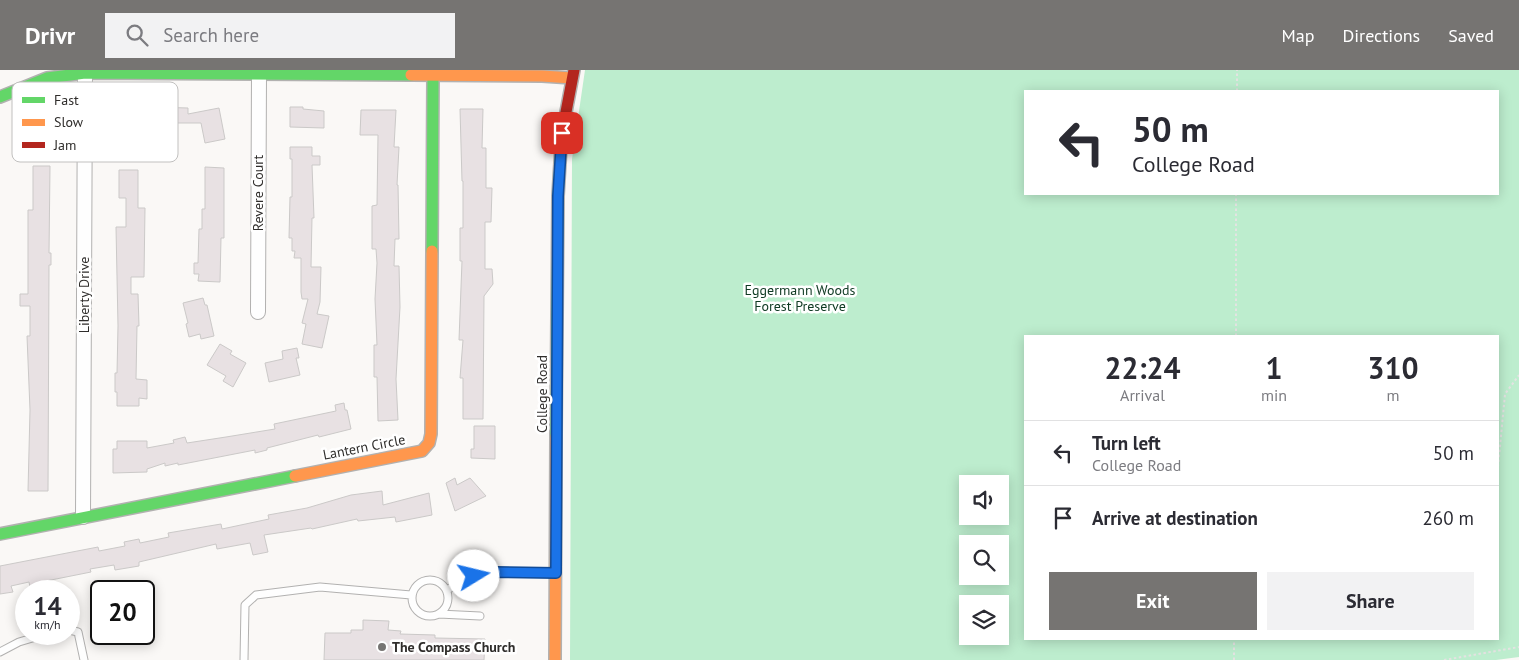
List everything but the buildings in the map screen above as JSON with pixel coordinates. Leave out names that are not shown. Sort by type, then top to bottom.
[{"type":"street","points":[[36,82],[47,78],[85,73],[433,76],[542,76],[573,74]]},
{"type":"street","name":"Liberty Drive","points":[[85,73],[85,82]]},
{"type":"street","name":"Revere Court","points":[[258,312],[259,74]]},
{"type":"street","name":"College Road","points":[[555,660],[558,196],[562,133],[573,74]]},
{"type":"street","name":"Lantern Circle","points":[[0,534],[422,451],[428,446],[431,434],[433,76]]},
{"type":"street","points":[[0,97],[12,92]]},
{"type":"street","name":"Liberty Drive","points":[[84,517],[85,162]]},
{"type":"lane","points":[[447,590],[459,582],[474,576],[496,572],[556,573]]},
{"type":"lane","points":[[438,614],[447,604],[447,590],[441,583],[427,579],[418,583],[411,595],[414,608],[419,613],[425,616],[438,614],[480,616]]},
{"type":"lane","points":[[244,660],[245,605],[256,595],[320,587],[411,595]]},
{"type":"lane","points":[[80,641],[84,660]]},
{"type":"lane","points":[[0,652],[15,644]]},
{"type":"path","points":[[1237,70],[1237,90]]},
{"type":"path","points":[[1236,195],[1236,335]]},
{"type":"path","points":[[1499,456],[1505,394],[1519,375]]},
{"type":"path","points":[[1234,660],[1235,640]]},
{"type":"path","points":[[1444,660],[1519,648]]},
{"type":"green space","name":"Eggermann Woods Forest Preserve","points":[[585,70],[1519,70],[1519,657],[1496,660],[570,660],[572,159]]},
{"type":"traffic: fast","points":[[37,82],[47,78],[85,73],[411,75]]},
{"type":"traffic: fast","points":[[432,251],[433,76]]},
{"type":"traffic: fast","points":[[0,97],[12,92]]},
{"type":"traffic: fast","points":[[556,436],[558,196],[561,146]]},
{"type":"traffic: fast","points":[[0,534],[295,476]]},
{"type":"traffic: slow","points":[[411,75],[572,78]]},
{"type":"traffic: slow","points":[[295,476],[422,451],[429,443],[431,434],[432,251]]},
{"type":"traffic: slow","points":[[555,660],[556,436]]},
{"type":"traffic: jam","points":[[561,146],[574,70]]},
{"type":"place","name":"The Compass Church","points":[[382,647]]},
{"type":"route","points":[[474,576],[496,572],[556,573],[558,196],[562,133]]}]
